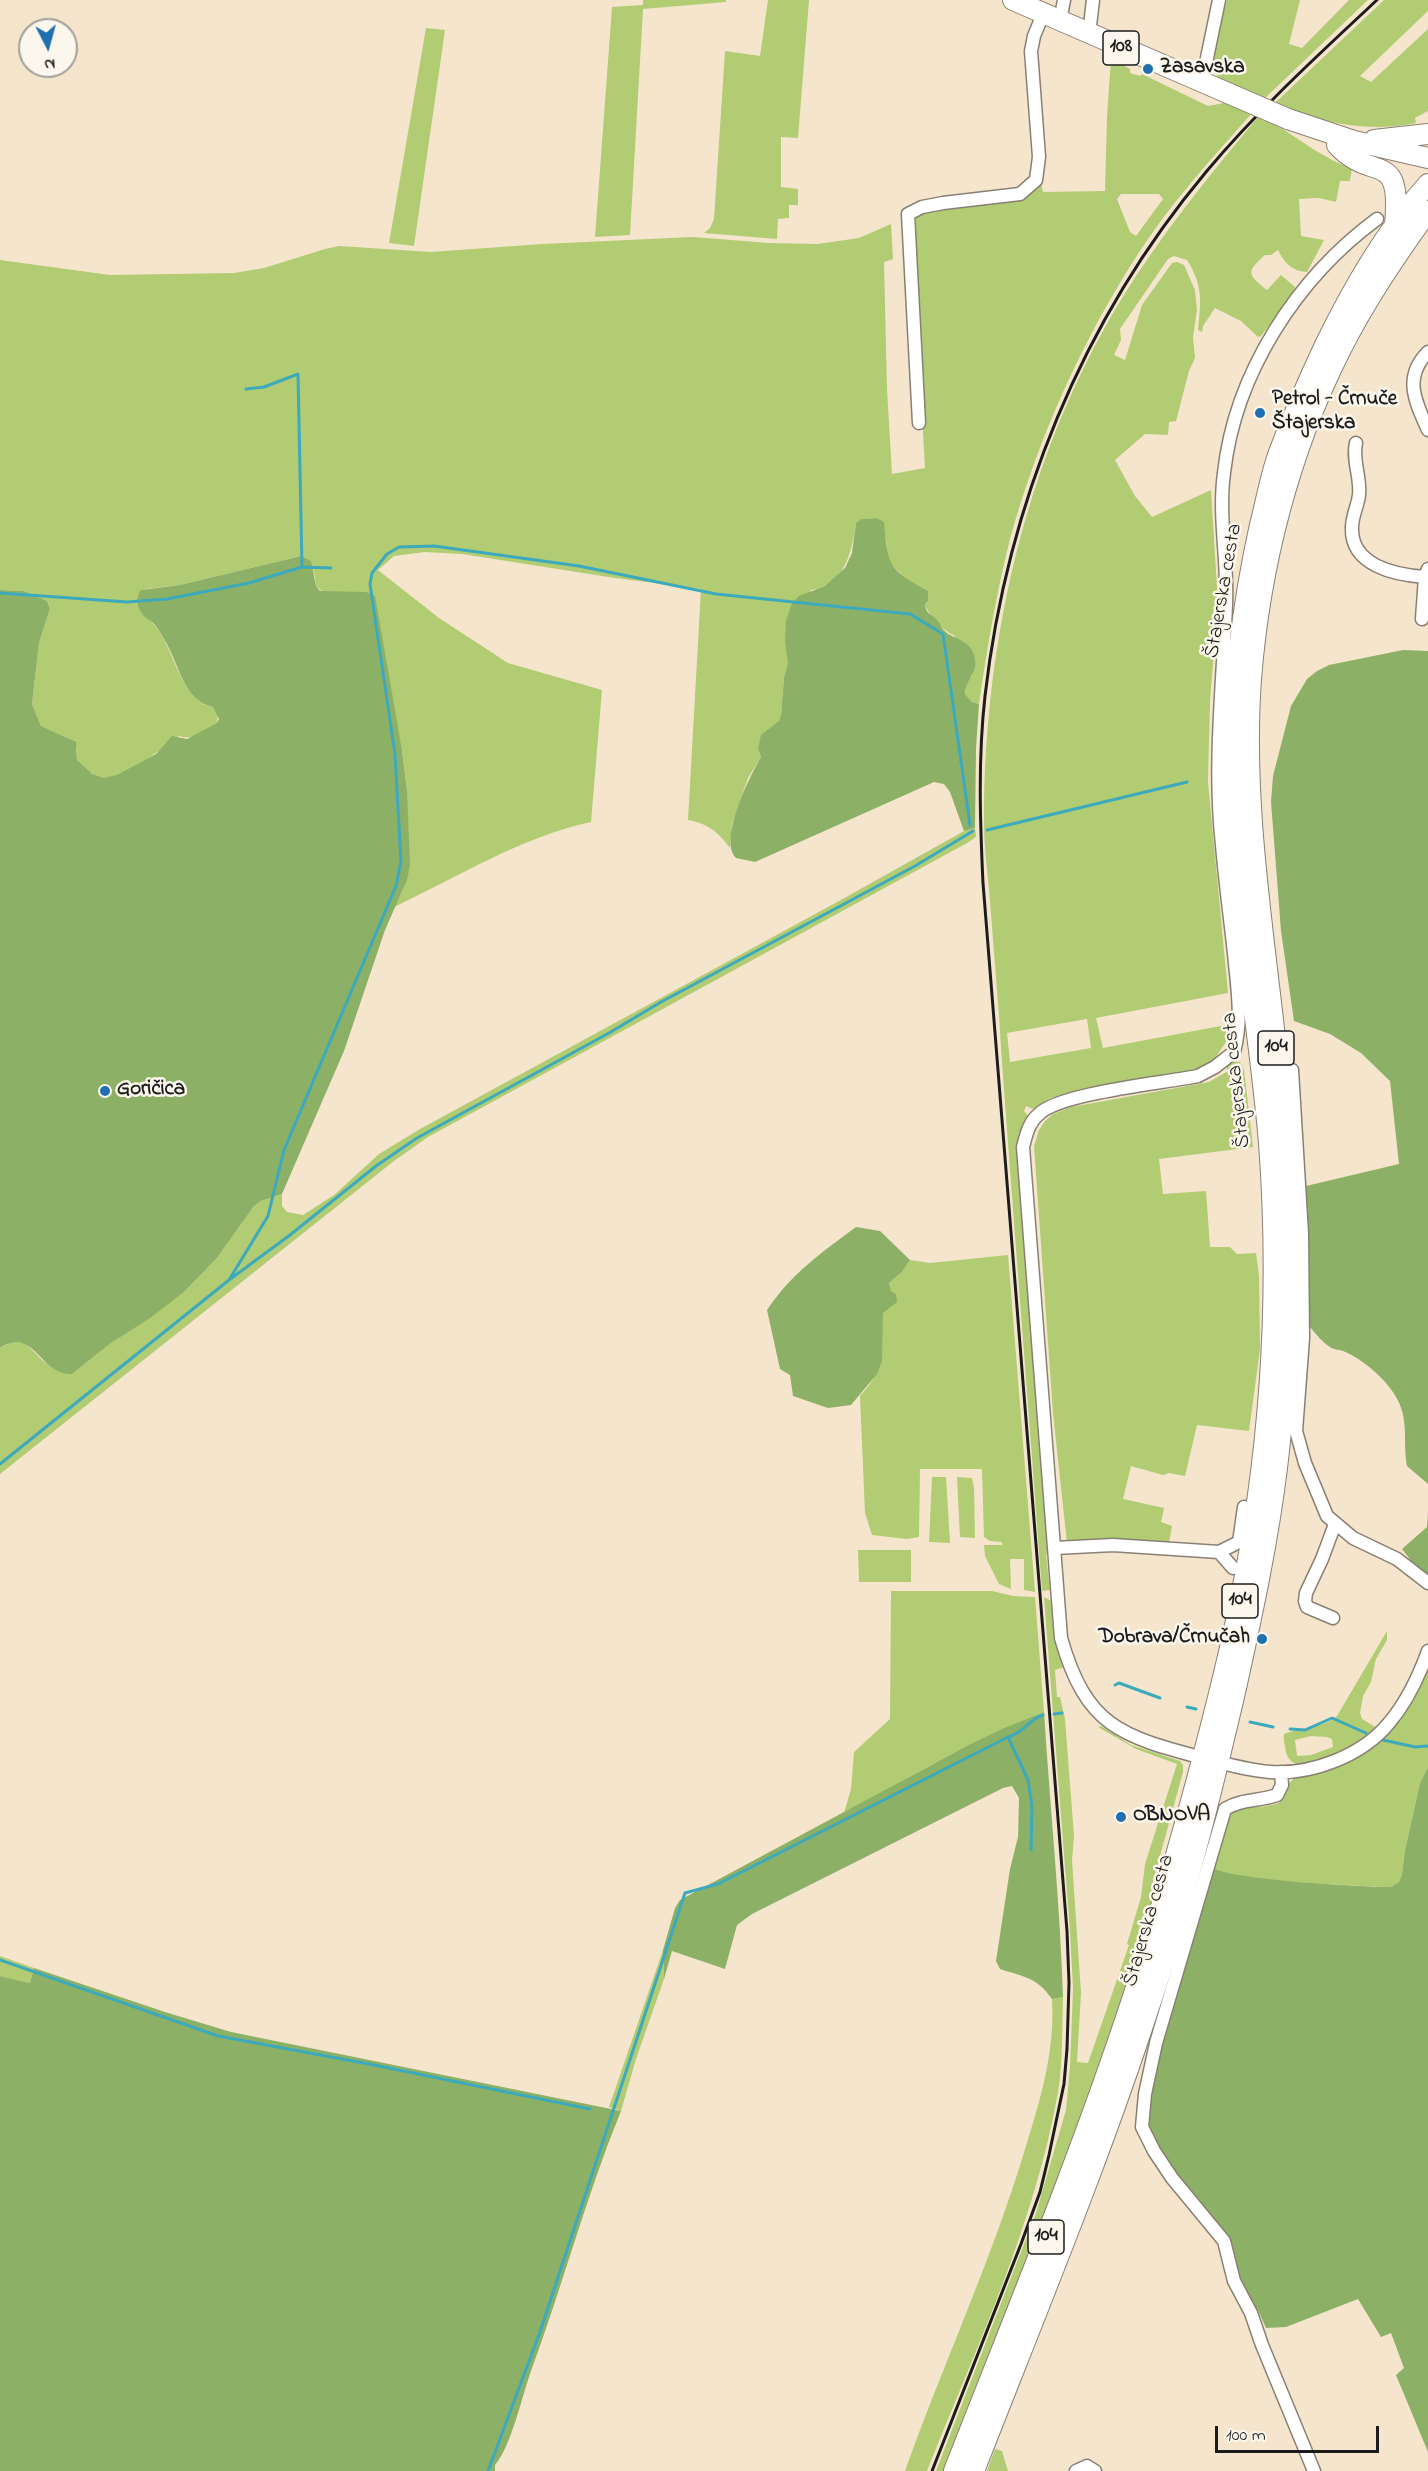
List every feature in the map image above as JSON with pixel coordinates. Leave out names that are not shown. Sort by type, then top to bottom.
[{"type":"main road","name":"108","points":[[1013,0],[1345,143]]},
{"type":"main road","points":[[1345,143],[1428,134]]},
{"type":"main road","points":[[1345,143],[1428,158]]},
{"type":"main road","points":[[1345,143],[1376,158],[1428,171]]},
{"type":"main road","points":[[1345,143],[1348,158],[1381,169],[1391,177],[1397,190],[1386,222]]},
{"type":"main road","name":"Štajerska cesta","points":[[1211,1760],[1226,1666],[1256,1511],[1271,1380],[1273,1334],[1274,1267],[1269,1144],[1234,825],[1232,765],[1236,661],[1256,545],[1277,458],[1305,389],[1386,222],[1428,184]]},
{"type":"main road","name":"Štajerska cesta","points":[[1141,2002],[1165,1897],[1211,1760],[1267,1538],[1284,1411],[1290,1273],[1288,1174],[1252,825],[1249,748],[1251,680],[1256,634],[1270,550],[1296,454],[1344,344],[1372,292],[1428,211]]},
{"type":"main road","points":[[1397,254],[1428,227]]},
{"type":"main road","name":"104","points":[[954,2471],[1077,2156],[1141,2002]]},
{"type":"main road","name":"104","points":[[974,2471],[1095,2162],[1141,2002]]},
{"type":"street","points":[[919,423],[908,214],[922,207],[943,203],[1020,194],[1036,180],[1039,157],[1031,51],[1034,36],[1064,0]]},
{"type":"street","points":[[1089,34],[1093,0]]},
{"type":"street","points":[[1202,82],[1219,0]]},
{"type":"street","points":[[1386,222],[1362,230],[1320,272],[1274,330],[1262,352],[1238,410],[1224,472],[1222,509],[1226,602],[1219,706],[1218,766],[1221,842],[1240,1012],[1234,1052],[1215,1067],[1198,1076],[1059,1102],[1039,1114],[1027,1131],[1023,1147],[1061,1638],[1070,1668],[1101,1717],[1147,1743],[1211,1760],[1245,1768],[1281,1772],[1311,1768],[1339,1759],[1364,1746],[1388,1725],[1405,1700],[1428,1651]]},
{"type":"street","points":[[1428,352],[1417,363],[1413,380],[1415,396],[1428,430]]},
{"type":"street","points":[[1356,443],[1354,457],[1359,494],[1352,529],[1357,547],[1365,558],[1380,568],[1400,575],[1427,573],[1422,619]]},
{"type":"street","points":[[1292,1070],[1301,1223],[1303,1338],[1296,1431],[1305,1463],[1328,1516],[1353,1538],[1397,1559],[1428,1583]]},
{"type":"street","points":[[1219,1552],[1233,1568],[1244,1507]]},
{"type":"street","points":[[1333,1618],[1308,1607],[1305,1601],[1306,1593],[1335,1524]]},
{"type":"street","points":[[1054,1548],[1156,1546],[1219,1552],[1239,1542]]},
{"type":"street","points":[[1281,1772],[1282,1785],[1277,1795],[1265,1799],[1238,1801],[1225,1809],[1156,2043],[1145,2094],[1142,2127],[1154,2151],[1172,2178],[1224,2241],[1234,2281],[1251,2313],[1314,2471]]},
{"type":"street","points":[[1076,2471],[1088,2466],[1095,2471]]},
{"type":"green space","points":[[643,0],[726,0],[726,2],[643,9],[630,235],[595,237],[612,7],[643,5]]},
{"type":"green space","points":[[768,0],[809,0],[798,138],[781,137],[781,187],[798,189],[798,205],[789,205],[789,218],[778,219],[777,239],[704,233],[710,228],[714,219],[725,51],[760,56]]},
{"type":"green space","points":[[1227,0],[1300,0],[1289,44],[1302,48],[1349,0],[1368,0],[1264,99],[1226,82],[1215,73],[1213,53]]},
{"type":"green space","points":[[1384,0],[1428,0],[1428,11],[1360,76],[1371,82],[1428,29],[1428,111],[1415,118],[1416,123],[1380,127],[1344,124],[1309,116],[1275,103]]},
{"type":"green space","points":[[426,28],[445,30],[414,246],[389,243]]},
{"type":"green space","points":[[1111,59],[1130,69],[1130,73],[1140,76],[1142,74],[1208,106],[1224,103],[1252,113],[1150,235],[1117,287],[1063,392],[1034,465],[1010,539],[992,622],[979,704],[972,702],[965,694],[966,681],[972,676],[954,635],[936,622],[926,608],[925,604],[928,601],[892,565],[888,558],[886,539],[876,518],[861,519],[856,523],[845,566],[832,582],[811,590],[785,642],[789,663],[784,678],[781,715],[758,749],[761,757],[748,778],[732,824],[730,848],[712,830],[688,820],[701,589],[462,554],[425,552],[394,556],[378,570],[439,618],[508,663],[602,690],[591,822],[540,837],[394,907],[403,890],[407,791],[402,750],[389,686],[324,593],[316,586],[313,568],[305,558],[301,556],[180,585],[145,589],[147,618],[164,640],[191,694],[201,702],[213,707],[218,713],[217,723],[203,732],[189,737],[179,736],[133,768],[113,777],[104,778],[92,774],[77,760],[77,750],[67,738],[41,726],[32,704],[39,643],[50,607],[47,601],[24,591],[0,590],[0,260],[110,275],[234,273],[264,268],[339,246],[431,252],[693,237],[818,244],[859,238],[891,224],[893,259],[884,262],[892,474],[925,468],[911,220],[918,212],[1005,200],[1040,177],[1043,192],[1105,191]],"holes":[[[1121,194],[1159,194],[1163,199],[1136,236],[1130,232],[1117,199]]]},
{"type":"green space","points":[[1259,116],[1316,151],[1352,168],[1350,181],[1340,181],[1336,202],[1319,198],[1299,199],[1301,236],[1324,240],[1307,272],[1289,266],[1278,250],[1271,255],[1265,255],[1252,269],[1251,273],[1256,280],[1267,290],[1281,275],[1296,290],[1261,336],[1258,337],[1241,321],[1215,308],[1203,326],[1202,332],[1198,330],[1200,294],[1196,277],[1187,260],[1174,256],[1168,259],[1120,329],[1121,340],[1114,355],[1125,360],[1142,305],[1172,263],[1177,262],[1184,265],[1195,290],[1197,310],[1193,337],[1195,358],[1189,371],[1176,421],[1169,422],[1168,435],[1145,434],[1115,460],[1135,496],[1152,517],[1211,490],[1218,603],[1210,701],[1208,782],[1228,993],[1096,1018],[1103,1048],[1226,1025],[1228,1039],[1211,1064],[1200,1071],[1061,1095],[1048,1099],[1033,1109],[1026,1106],[1024,1111],[1028,1116],[1018,1135],[1018,1154],[1050,1590],[1042,1591],[985,842],[986,751],[993,679],[1004,608],[1020,538],[1041,470],[1068,403],[1099,338],[1136,276],[1180,214]],"holes":[[[1087,1019],[1091,1048],[1010,1062],[1007,1033]]]},
{"type":"green space","points":[[876,518],[884,522],[887,548],[893,565],[905,577],[928,591],[928,601],[925,604],[927,611],[945,631],[965,643],[974,654],[975,665],[965,694],[972,702],[979,704],[975,828],[964,831],[950,792],[944,784],[934,782],[755,862],[736,858],[731,849],[733,823],[750,778],[761,757],[758,749],[761,735],[779,721],[781,715],[784,678],[788,663],[785,642],[786,621],[792,603],[799,596],[825,586],[845,568],[852,553],[856,523],[861,519]]},
{"type":"green space","points":[[301,556],[311,561],[316,586],[320,591],[366,592],[375,596],[407,791],[410,865],[407,880],[385,930],[344,1051],[282,1194],[261,1201],[254,1206],[217,1258],[184,1292],[150,1318],[111,1343],[72,1374],[61,1372],[21,1342],[0,1348],[0,590],[24,591],[47,601],[50,608],[39,643],[32,704],[41,726],[76,742],[77,760],[92,774],[104,778],[117,775],[156,754],[172,736],[187,739],[217,723],[219,719],[213,707],[203,703],[188,689],[159,631],[141,612],[138,595],[141,590],[180,585]]},
{"type":"green space","points":[[1403,650],[1428,651],[1428,1484],[1407,1466],[1402,1412],[1391,1389],[1369,1367],[1351,1355],[1330,1347],[1310,1327],[1306,1186],[1399,1164],[1390,1081],[1361,1053],[1330,1034],[1294,1021],[1281,931],[1271,802],[1273,776],[1291,706],[1307,679],[1329,665]]},
{"type":"green space","points":[[975,828],[976,837],[967,843],[428,1137],[394,1161],[0,1474],[0,1348],[15,1340],[23,1341],[42,1360],[58,1371],[72,1374],[111,1343],[184,1292],[217,1258],[254,1206],[261,1201],[282,1194],[282,1206],[287,1212],[303,1215],[334,1195],[379,1154],[420,1129],[964,831]]},
{"type":"green space","points":[[1233,1061],[1240,1062],[1244,1070],[1253,1147],[1159,1159],[1163,1194],[1206,1191],[1210,1247],[1230,1247],[1237,1254],[1256,1253],[1259,1276],[1260,1349],[1249,1431],[1197,1425],[1185,1476],[1169,1473],[1163,1475],[1131,1466],[1123,1499],[1164,1508],[1161,1522],[1172,1526],[1169,1543],[1067,1543],[1053,1413],[1034,1146],[1039,1130],[1053,1114],[1071,1107],[1209,1082],[1228,1071],[1226,1067]]},
{"type":"green space","points":[[856,1227],[880,1231],[910,1260],[902,1272],[889,1283],[891,1291],[896,1294],[897,1302],[883,1313],[882,1361],[877,1374],[851,1405],[828,1408],[793,1396],[790,1375],[780,1369],[767,1310],[797,1274]]},
{"type":"green space","points":[[1008,1255],[1035,1592],[1024,1590],[1024,1559],[1010,1559],[1011,1589],[999,1584],[985,1556],[984,1545],[1002,1545],[1002,1542],[990,1541],[984,1537],[982,1469],[920,1469],[919,1537],[907,1539],[872,1535],[865,1513],[860,1396],[879,1366],[883,1313],[886,1308],[893,1305],[889,1283],[902,1272],[910,1260],[930,1263]]},
{"type":"green space","points":[[932,1477],[946,1477],[950,1543],[929,1542]]},
{"type":"green space","points":[[957,1477],[972,1478],[975,1538],[960,1537]]},
{"type":"green space","points":[[1428,1511],[1428,1577],[1419,1571],[1402,1549],[1427,1527]]},
{"type":"green space","points":[[858,1550],[911,1550],[911,1582],[859,1582]]},
{"type":"green space","points":[[891,1591],[992,1591],[1013,1596],[1035,1597],[1044,1712],[967,1747],[844,1813],[851,1789],[854,1752],[890,1719]]},
{"type":"green space","points":[[1044,1597],[1053,1602],[1065,1667],[1055,1670],[1057,1697],[1060,1697],[1065,1719],[1074,1836],[1072,1860],[1081,1993],[1077,2062],[1088,2063],[1129,1945],[1127,1944],[1141,1897],[1145,1864],[1177,1764],[1136,1749],[1098,1727],[1101,1726],[1131,1745],[1180,1761],[1183,1765],[1183,1772],[1151,1889],[1154,1890],[1153,1910],[1097,2083],[947,2471],[936,2471],[1036,2213],[1066,2110],[1073,1989]]},
{"type":"green space","points":[[1387,1631],[1387,1640],[1376,1659],[1371,1682],[1363,1696],[1360,1713],[1362,1719],[1377,1728],[1358,1742],[1329,1758],[1302,1765],[1292,1762],[1286,1752],[1284,1734],[1318,1726],[1337,1716]],"holes":[[[1311,1736],[1332,1739],[1333,1747],[1311,1755],[1297,1756],[1295,1740]]]},
{"type":"green space","points":[[1428,1662],[1428,1767],[1420,1783],[1399,1882],[1391,1887],[1384,1887],[1293,1882],[1242,1876],[1211,1867],[1230,1812],[1279,1803],[1289,1783],[1295,1778],[1344,1763],[1368,1751],[1387,1735],[1405,1710]]},
{"type":"green space","points":[[1044,1712],[1063,1997],[1052,1999],[1041,1986],[1023,1976],[1000,1969],[996,1961],[1010,1869],[1018,1837],[1019,1798],[1012,1786],[1003,1788],[752,1914],[737,1925],[725,1969],[672,1951],[664,1979],[663,1950],[675,1908],[680,1900],[969,1745]]},
{"type":"green space","points":[[1428,1767],[1428,2452],[1396,2375],[1404,2368],[1391,2333],[1381,2337],[1358,2299],[1286,2327],[1266,2328],[1258,2310],[1240,2282],[1229,2237],[1168,2165],[1146,2125],[1155,2062],[1211,1867],[1223,1872],[1268,1879],[1391,1887],[1399,1882],[1402,1874],[1420,1783]]},
{"type":"green space","points":[[663,1950],[664,1979],[636,2059],[621,2111],[609,2107]]},
{"type":"green space","points":[[0,1956],[34,1968],[30,1983],[0,1976]]},
{"type":"green space","points":[[34,1968],[231,2032],[621,2111],[608,2143],[511,2434],[495,2465],[495,2471],[0,2471],[0,1976],[30,1983]]},
{"type":"green space","points":[[1063,1997],[1062,2056],[1058,2092],[1035,2190],[984,2332],[927,2471],[905,2471],[1013,2187],[1046,2074],[1051,2037],[1052,1999]]},
{"type":"green space","points":[[995,2449],[1002,2451],[1008,2471],[987,2471]]},
{"type":"waterway","points":[[246,389],[264,387],[298,374],[302,567]]},
{"type":"waterway","points":[[229,1280],[268,1216],[284,1150],[396,886],[401,862],[395,754],[370,584],[372,573],[387,554],[399,547],[434,546],[579,566],[716,594],[910,614],[943,634],[970,825]]},
{"type":"waterway","points":[[0,593],[127,602],[167,599],[249,583],[302,567],[331,568]]},
{"type":"waterway","points":[[987,830],[1187,782]]},
{"type":"waterway","points":[[0,1464],[229,1280],[290,1235],[376,1166],[417,1138],[661,1002],[915,866],[973,831]]},
{"type":"waterway","points":[[1115,1685],[1119,1683],[1160,1698]]},
{"type":"waterway","points":[[1187,1707],[1196,1709]]},
{"type":"waterway","points":[[1054,1714],[1062,1713]]},
{"type":"waterway","points":[[488,2471],[540,2332],[685,1893],[718,1884],[1014,1735],[1043,1715]]},
{"type":"waterway","points":[[1290,1729],[1305,1730],[1332,1718],[1366,1733]]},
{"type":"waterway","points":[[1250,1722],[1273,1727]]},
{"type":"waterway","points":[[1008,1737],[1028,1780],[1032,1805],[1031,1850]]},
{"type":"waterway","points":[[1383,1740],[1415,1747],[1428,1746]]},
{"type":"waterway","points":[[0,1960],[218,2036],[590,2109]]},
{"type":"railway","points":[[932,2471],[1040,2192],[1064,2084],[1067,2049],[1069,1983],[1067,1931],[983,883],[980,812],[981,743],[985,696],[996,625],[1011,554],[1032,485],[1057,418],[1087,352],[1122,289],[1162,229],[1226,149],[1289,83],[1377,0]]},
{"type":"place","name":"Zasavska","points":[[1148,69]]},
{"type":"place","name":"Petrol - Črnuče Štajerska","points":[[1260,413]]},
{"type":"place","name":"Goričica","points":[[105,1091]]},
{"type":"place","name":"Dobrava/Črnučah","points":[[1262,1639]]},
{"type":"place","name":"OBNOVA","points":[[1121,1817]]}]
